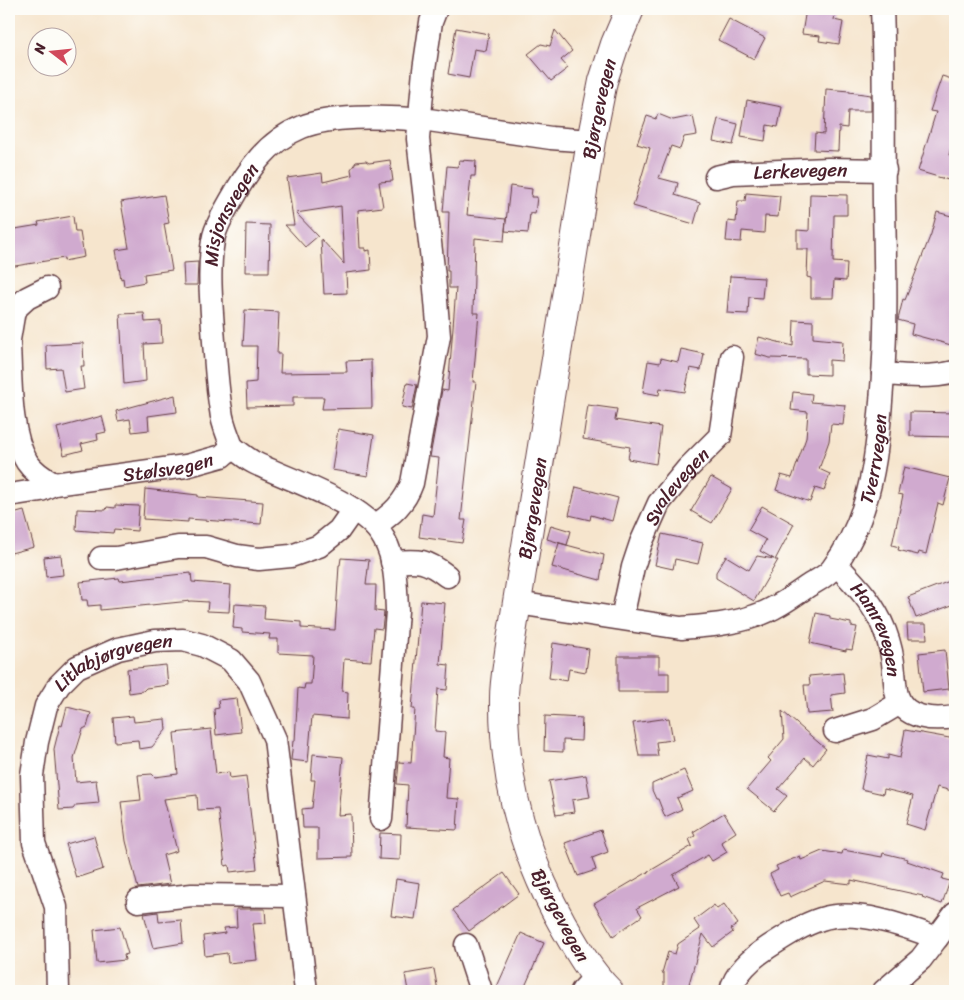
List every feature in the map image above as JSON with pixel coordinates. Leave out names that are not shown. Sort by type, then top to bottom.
[{"type":"street","points":[[375,526],[396,510],[412,483],[439,330],[420,164],[418,123],[424,70],[436,9]]},
{"type":"street","name":"Bjørgevegen","points":[[595,986],[577,949],[549,900],[523,836],[513,801],[506,746],[504,697],[508,652],[591,141],[603,81],[615,44],[630,9]]},
{"type":"street","name":"Tverrvegen","points":[[517,603],[681,628],[707,626],[756,616],[790,598],[831,571],[847,547],[866,501],[874,471],[880,422],[883,374],[885,170],[882,9]]},
{"type":"street","name":"Misjonsvegen","points":[[232,447],[221,412],[217,378],[211,300],[212,251],[214,234],[221,218],[244,176],[263,152],[282,137],[303,126],[343,118],[411,119],[418,123],[422,119],[551,138],[591,141]]},
{"type":"street","name":"Lerkevegen","points":[[716,177],[733,172],[828,168],[885,170]]},
{"type":"street","points":[[9,340],[11,309],[47,288]]},
{"type":"street","points":[[9,345],[16,432],[28,463],[54,484]]},
{"type":"street","name":"Svalevegen","points":[[622,618],[633,567],[641,543],[659,503],[688,468],[720,436],[732,357]]},
{"type":"street","points":[[883,374],[941,376],[955,372]]},
{"type":"street","name":"Stølsvegen","points":[[9,495],[41,490],[54,484],[186,466],[222,456],[232,447],[252,462],[310,486],[353,510],[375,526],[385,540],[392,562],[396,583],[397,611],[381,819]]},
{"type":"street","points":[[101,558],[116,558],[178,547],[206,546],[236,556],[259,559],[290,556],[319,546],[339,530],[353,510]]},
{"type":"street","points":[[392,562],[421,560],[434,566],[447,576]]},
{"type":"street","name":"Hamrevegen","points":[[836,564],[861,590],[886,632],[891,652],[896,694],[900,703],[907,711],[924,717],[932,719],[955,717]]},
{"type":"street","name":"Litlabjørgvegen","points":[[58,991],[56,907],[34,842],[32,775],[37,742],[46,706],[59,685],[77,667],[118,648],[156,641],[183,640],[202,645],[231,660],[249,681],[275,739],[306,991]]},
{"type":"street","name":"Hamrevegen","points":[[835,731],[873,719],[900,703]]},
{"type":"street","points":[[138,901],[192,895],[294,896]]},
{"type":"street","points":[[884,991],[920,959],[955,914]]},
{"type":"street","points":[[731,991],[735,982],[758,954],[783,937],[822,918],[862,917],[918,931],[937,938]]},
{"type":"street","points":[[466,945],[481,991]]},
{"type":"building","points":[[806,9],[836,9],[834,20],[843,22],[839,44],[819,41],[820,36],[802,34]]},
{"type":"building","points":[[729,19],[765,38],[754,59],[718,40]]},
{"type":"building","points":[[456,28],[489,34],[486,51],[474,49],[469,78],[448,74]]},
{"type":"building","points":[[555,30],[572,51],[561,60],[568,68],[551,81],[528,54],[541,44],[550,46]]},
{"type":"building","points":[[942,76],[955,80],[955,132],[949,155],[955,157],[955,182],[918,171],[936,112],[930,111]]},
{"type":"building","points":[[826,89],[871,95],[871,111],[848,111],[847,128],[839,127],[838,151],[814,150],[815,133],[824,134]]},
{"type":"building","points":[[747,100],[782,107],[778,127],[767,125],[765,141],[741,137]]},
{"type":"building","points":[[658,114],[673,120],[693,116],[697,135],[684,137],[680,149],[671,146],[659,178],[678,183],[675,195],[700,203],[694,224],[633,206],[650,148],[637,144],[647,116],[656,119]]},
{"type":"building","points":[[718,119],[738,124],[733,145],[713,141]]},
{"type":"building","points":[[390,160],[393,181],[379,182],[383,207],[358,210],[360,248],[365,248],[365,251],[370,250],[371,270],[346,273],[347,293],[324,294],[321,239],[344,264],[341,206],[296,213],[318,236],[305,247],[285,225],[294,225],[287,178],[322,173],[323,182],[352,175],[351,169],[356,162],[366,161],[369,163]]},
{"type":"building","points":[[459,160],[476,161],[475,176],[471,176],[467,215],[506,219],[504,241],[475,238],[473,313],[479,313],[473,382],[476,382],[461,520],[466,520],[462,543],[419,537],[422,514],[433,516],[439,458],[430,457],[442,390],[448,391],[456,288],[449,288],[449,271],[447,271],[449,212],[443,212],[447,166],[458,167]]},
{"type":"building","points":[[510,186],[532,189],[531,197],[537,197],[535,214],[530,213],[528,233],[505,231]]},
{"type":"building","points":[[746,193],[780,196],[778,217],[765,216],[764,233],[742,231],[741,242],[726,241],[728,221],[736,222],[738,201],[745,201]]},
{"type":"building","points":[[810,194],[847,195],[847,215],[834,215],[833,262],[847,263],[846,281],[834,280],[833,298],[811,298],[811,278],[807,277],[808,249],[797,249],[797,230],[809,231]]},
{"type":"building","points":[[164,195],[169,223],[164,224],[172,270],[144,274],[145,282],[124,286],[116,250],[129,248],[121,202]]},
{"type":"building","points":[[937,212],[955,217],[955,331],[951,345],[911,334],[913,324],[898,320],[903,299],[905,300],[931,234]]},
{"type":"building","points":[[73,216],[75,232],[80,232],[84,257],[64,261],[64,258],[9,267],[9,230],[39,225],[38,222]]},
{"type":"building","points":[[246,224],[270,225],[269,272],[245,272]]},
{"type":"building","points":[[198,262],[197,285],[184,285],[183,263]]},
{"type":"building","points":[[730,276],[764,278],[762,298],[749,297],[748,314],[727,313]]},
{"type":"building","points":[[245,310],[279,312],[277,354],[281,354],[280,373],[347,372],[346,361],[371,360],[372,408],[322,409],[324,397],[293,397],[293,406],[247,407],[246,383],[256,382],[257,346],[243,346]]},
{"type":"building","points":[[144,313],[145,322],[161,321],[162,343],[144,344],[146,381],[124,384],[120,314]]},
{"type":"building","points":[[794,320],[813,321],[813,338],[843,341],[842,361],[829,360],[829,375],[806,374],[806,359],[770,358],[755,354],[759,337],[793,346]]},
{"type":"building","points":[[83,343],[84,366],[81,366],[84,389],[65,392],[61,368],[47,369],[46,345]]},
{"type":"building","points":[[681,349],[704,354],[701,370],[690,368],[685,392],[660,388],[659,395],[643,392],[648,361],[660,363],[661,358],[678,362]]},
{"type":"building","points":[[407,383],[417,385],[412,409],[402,407]]},
{"type":"building","points":[[793,392],[812,394],[811,402],[845,405],[843,425],[831,424],[829,441],[819,469],[830,474],[824,491],[815,488],[810,502],[776,490],[781,475],[792,478],[806,438],[808,412],[791,410]]},
{"type":"building","points":[[175,395],[177,412],[148,416],[149,430],[132,432],[130,419],[118,421],[116,411]]},
{"type":"building","points":[[588,405],[617,409],[615,420],[661,427],[656,464],[628,459],[630,447],[583,439]]},
{"type":"building","points":[[910,412],[955,413],[955,437],[910,436]]},
{"type":"building","points":[[102,416],[106,432],[97,434],[98,440],[81,444],[83,450],[64,455],[57,428]]},
{"type":"building","points":[[338,429],[374,435],[368,476],[332,470]]},
{"type":"building","points":[[904,467],[950,478],[943,505],[938,503],[926,554],[919,552],[918,555],[898,550],[899,547],[892,545],[903,495],[898,494]]},
{"type":"building","points":[[711,477],[732,489],[712,523],[691,511]]},
{"type":"building","points":[[576,487],[618,498],[612,521],[591,515],[590,520],[569,515]]},
{"type":"building","points":[[145,489],[198,495],[198,497],[263,502],[261,524],[188,519],[188,522],[143,519]]},
{"type":"building","points":[[115,505],[139,506],[137,531],[114,529],[113,533],[76,530],[77,509],[106,510],[107,507],[115,508]]},
{"type":"building","points":[[762,506],[794,524],[775,560],[778,560],[754,601],[716,578],[716,572],[726,556],[749,570],[757,556],[774,559],[760,551],[766,540],[748,530]]},
{"type":"building","points":[[24,511],[34,547],[11,553],[9,544],[9,515]]},
{"type":"building","points":[[551,525],[571,531],[567,545],[547,539]]},
{"type":"building","points":[[662,534],[703,543],[698,564],[675,559],[673,569],[655,565]]},
{"type":"building","points":[[559,543],[604,555],[600,580],[552,567]]},
{"type":"building","points":[[61,555],[63,575],[46,577],[44,557]]},
{"type":"building","points":[[341,558],[369,560],[366,585],[376,585],[375,611],[384,612],[382,629],[374,628],[371,661],[344,659],[342,691],[348,692],[347,719],[312,716],[308,762],[291,760],[293,741],[295,741],[298,688],[304,689],[305,684],[311,684],[313,655],[278,653],[278,639],[269,639],[270,634],[242,632],[242,629],[233,628],[235,604],[265,606],[264,619],[301,622],[301,628],[335,630]]},
{"type":"building","points":[[191,573],[192,582],[231,585],[229,612],[207,611],[208,602],[191,601],[100,610],[100,605],[88,606],[87,600],[82,600],[80,582],[119,578],[120,581]]},
{"type":"building","points":[[955,579],[955,604],[916,618],[908,597]]},
{"type":"building","points":[[421,601],[445,603],[440,664],[449,665],[447,690],[438,689],[435,731],[445,732],[443,757],[449,758],[446,798],[459,799],[457,830],[406,827],[408,785],[397,784],[399,762],[411,763],[415,709],[412,709]]},
{"type":"building","points":[[816,613],[830,616],[830,619],[851,623],[851,626],[857,627],[852,650],[846,649],[846,651],[810,643]]},
{"type":"building","points":[[907,624],[926,624],[927,639],[908,639]]},
{"type":"building","points":[[553,643],[589,649],[586,672],[569,669],[567,681],[549,678]]},
{"type":"building","points":[[945,650],[949,689],[923,692],[919,653]]},
{"type":"building","points":[[618,656],[659,656],[659,673],[669,673],[669,692],[618,692]]},
{"type":"building","points":[[166,665],[168,685],[129,693],[127,669]]},
{"type":"building","points":[[843,673],[845,693],[831,695],[833,712],[807,714],[804,685],[810,685],[809,676]]},
{"type":"building","points":[[237,698],[241,732],[216,735],[214,709],[219,708],[218,700]]},
{"type":"building","points":[[67,707],[91,713],[87,727],[83,729],[74,758],[76,782],[96,780],[99,803],[76,805],[73,809],[59,810],[54,749]]},
{"type":"building","points":[[782,711],[826,749],[813,765],[805,758],[778,789],[787,796],[774,811],[747,789],[771,761],[768,758],[784,739]]},
{"type":"building","points":[[133,716],[134,722],[165,719],[166,730],[152,747],[139,749],[138,740],[115,742],[113,718]]},
{"type":"building","points":[[545,716],[582,718],[581,741],[563,740],[563,752],[544,751]]},
{"type":"building","points":[[669,718],[673,740],[656,742],[658,756],[639,756],[633,723]]},
{"type":"building","points":[[211,729],[216,774],[229,772],[230,778],[246,776],[257,869],[230,872],[229,865],[225,866],[218,809],[198,810],[197,795],[164,799],[177,851],[163,855],[170,884],[138,888],[126,841],[121,802],[141,800],[138,775],[152,774],[155,777],[178,774],[174,733]]},
{"type":"building","points":[[905,730],[955,739],[955,780],[952,791],[937,787],[925,830],[906,824],[913,796],[884,789],[883,794],[861,789],[868,755],[888,759],[888,755],[900,758]]},
{"type":"building","points":[[313,754],[343,757],[338,815],[351,814],[352,857],[318,858],[318,828],[303,828],[302,809],[312,808],[315,780],[311,780]]},
{"type":"building","points":[[684,770],[693,791],[677,798],[682,809],[665,817],[658,799],[656,799],[652,790],[652,784]]},
{"type":"building","points":[[586,775],[590,797],[572,800],[574,812],[556,815],[549,781]]},
{"type":"building","points":[[724,813],[736,832],[721,842],[727,852],[712,861],[708,855],[673,875],[679,886],[637,908],[642,916],[613,936],[594,904],[692,846],[689,839],[695,836],[693,832]]},
{"type":"building","points":[[601,830],[608,852],[592,858],[596,870],[578,876],[565,843]]},
{"type":"building","points":[[380,833],[401,834],[400,860],[379,859]]},
{"type":"building","points":[[94,836],[103,869],[76,878],[66,844]]},
{"type":"building","points":[[843,850],[882,857],[883,853],[908,859],[907,861],[944,874],[942,879],[950,881],[942,904],[923,896],[851,880],[851,884],[825,881],[790,897],[788,893],[780,896],[770,874],[778,870],[776,866],[800,856],[801,860],[822,851],[842,854]]},
{"type":"building","points":[[504,873],[519,894],[469,931],[453,910]]},
{"type":"building","points":[[396,879],[420,883],[415,919],[391,916]]},
{"type":"building","points":[[724,904],[738,924],[731,929],[733,932],[713,947],[703,934],[687,991],[664,991],[664,973],[662,973],[668,952],[675,954],[678,944],[700,929],[694,920],[714,905],[717,909]]},
{"type":"building","points":[[236,909],[265,909],[266,923],[253,924],[257,960],[228,963],[227,953],[205,956],[203,936],[225,933],[224,928],[237,927]]},
{"type":"building","points":[[158,912],[159,922],[181,920],[183,943],[153,948],[144,914]]},
{"type":"building","points":[[120,927],[128,954],[124,955],[125,960],[97,963],[94,930]]},
{"type":"building","points":[[521,933],[544,943],[523,991],[495,991]]},
{"type":"building","points":[[434,969],[438,991],[408,991],[405,974]]}]
